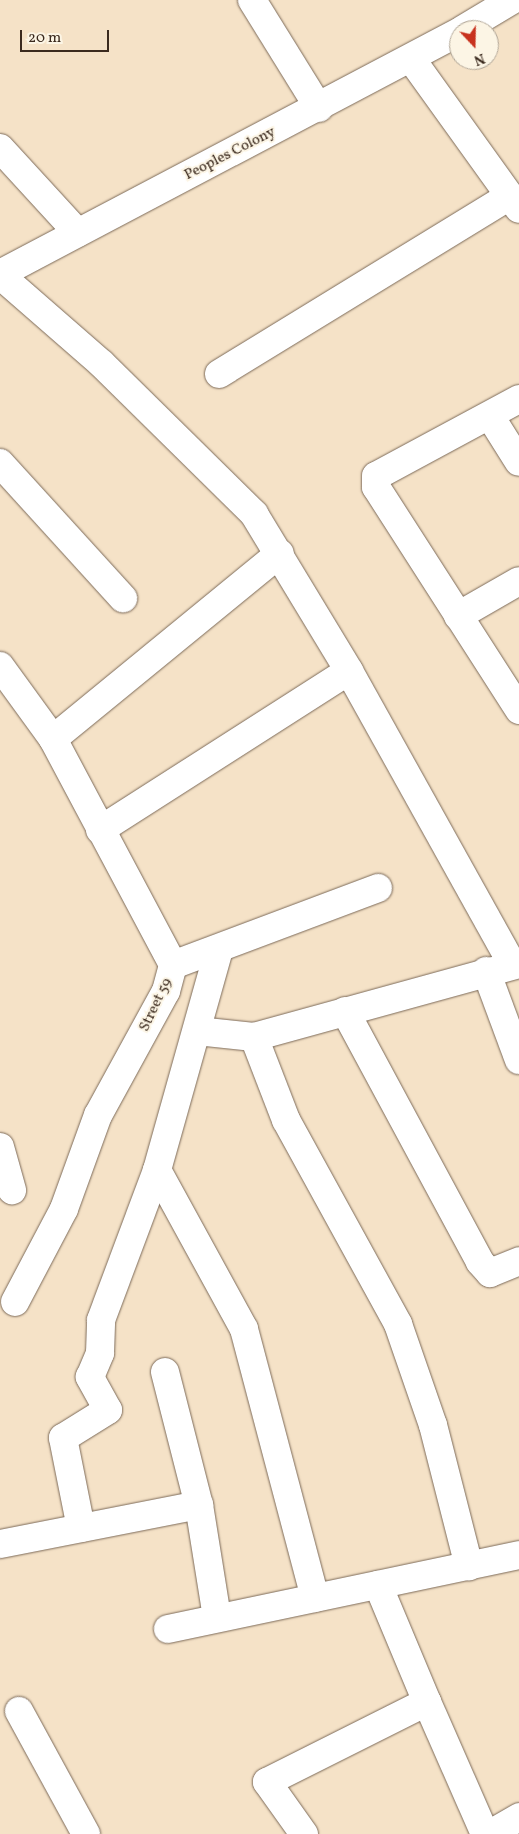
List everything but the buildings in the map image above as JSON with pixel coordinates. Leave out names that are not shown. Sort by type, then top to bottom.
[{"type":"street","points":[[252,0],[320,108]]},
{"type":"street","name":"Peoples Colony","points":[[479,20],[512,0]]},
{"type":"street","name":"Peoples Colony","points":[[0,274],[412,60],[449,38]]},
{"type":"street","points":[[219,374],[514,202],[412,60]]},
{"type":"street","points":[[0,148],[78,233]]},
{"type":"street","points":[[0,274],[207,465],[254,514],[280,553],[350,671],[515,964],[254,1037],[197,1031]]},
{"type":"street","points":[[519,399],[376,476],[376,487],[519,710]]},
{"type":"street","points":[[490,416],[519,462]]},
{"type":"street","points":[[0,463],[123,598]]},
{"type":"street","points":[[53,739],[280,553]]},
{"type":"street","points":[[458,616],[519,581]]},
{"type":"street","name":"Street 59","points":[[0,666],[53,739],[173,965],[166,991],[98,1115],[64,1209],[15,1302]]},
{"type":"street","points":[[100,830],[350,671]]},
{"type":"street","points":[[173,965],[219,950],[378,888]]},
{"type":"street","points":[[81,1528],[63,1438],[108,1410],[90,1377],[100,1353],[101,1320],[158,1170],[219,950]]},
{"type":"street","points":[[486,971],[519,1060]]},
{"type":"street","points":[[345,1011],[480,1262],[490,1273],[519,1262]]},
{"type":"street","points":[[254,1037],[286,1120],[398,1324],[433,1424],[469,1566]]},
{"type":"street","points":[[0,1148],[12,1190]]},
{"type":"street","points":[[158,1170],[244,1329],[315,1598]]},
{"type":"street","points":[[165,1372],[199,1505],[217,1618]]},
{"type":"street","points":[[0,1544],[199,1505]]},
{"type":"street","points":[[168,1629],[519,1555]]},
{"type":"street","points":[[378,1585],[484,1834]]},
{"type":"street","points":[[304,1834],[267,1782],[427,1702]]},
{"type":"street","points":[[19,1711],[86,1834]]},
{"type":"street","points":[[490,1834],[519,1817]]}]
